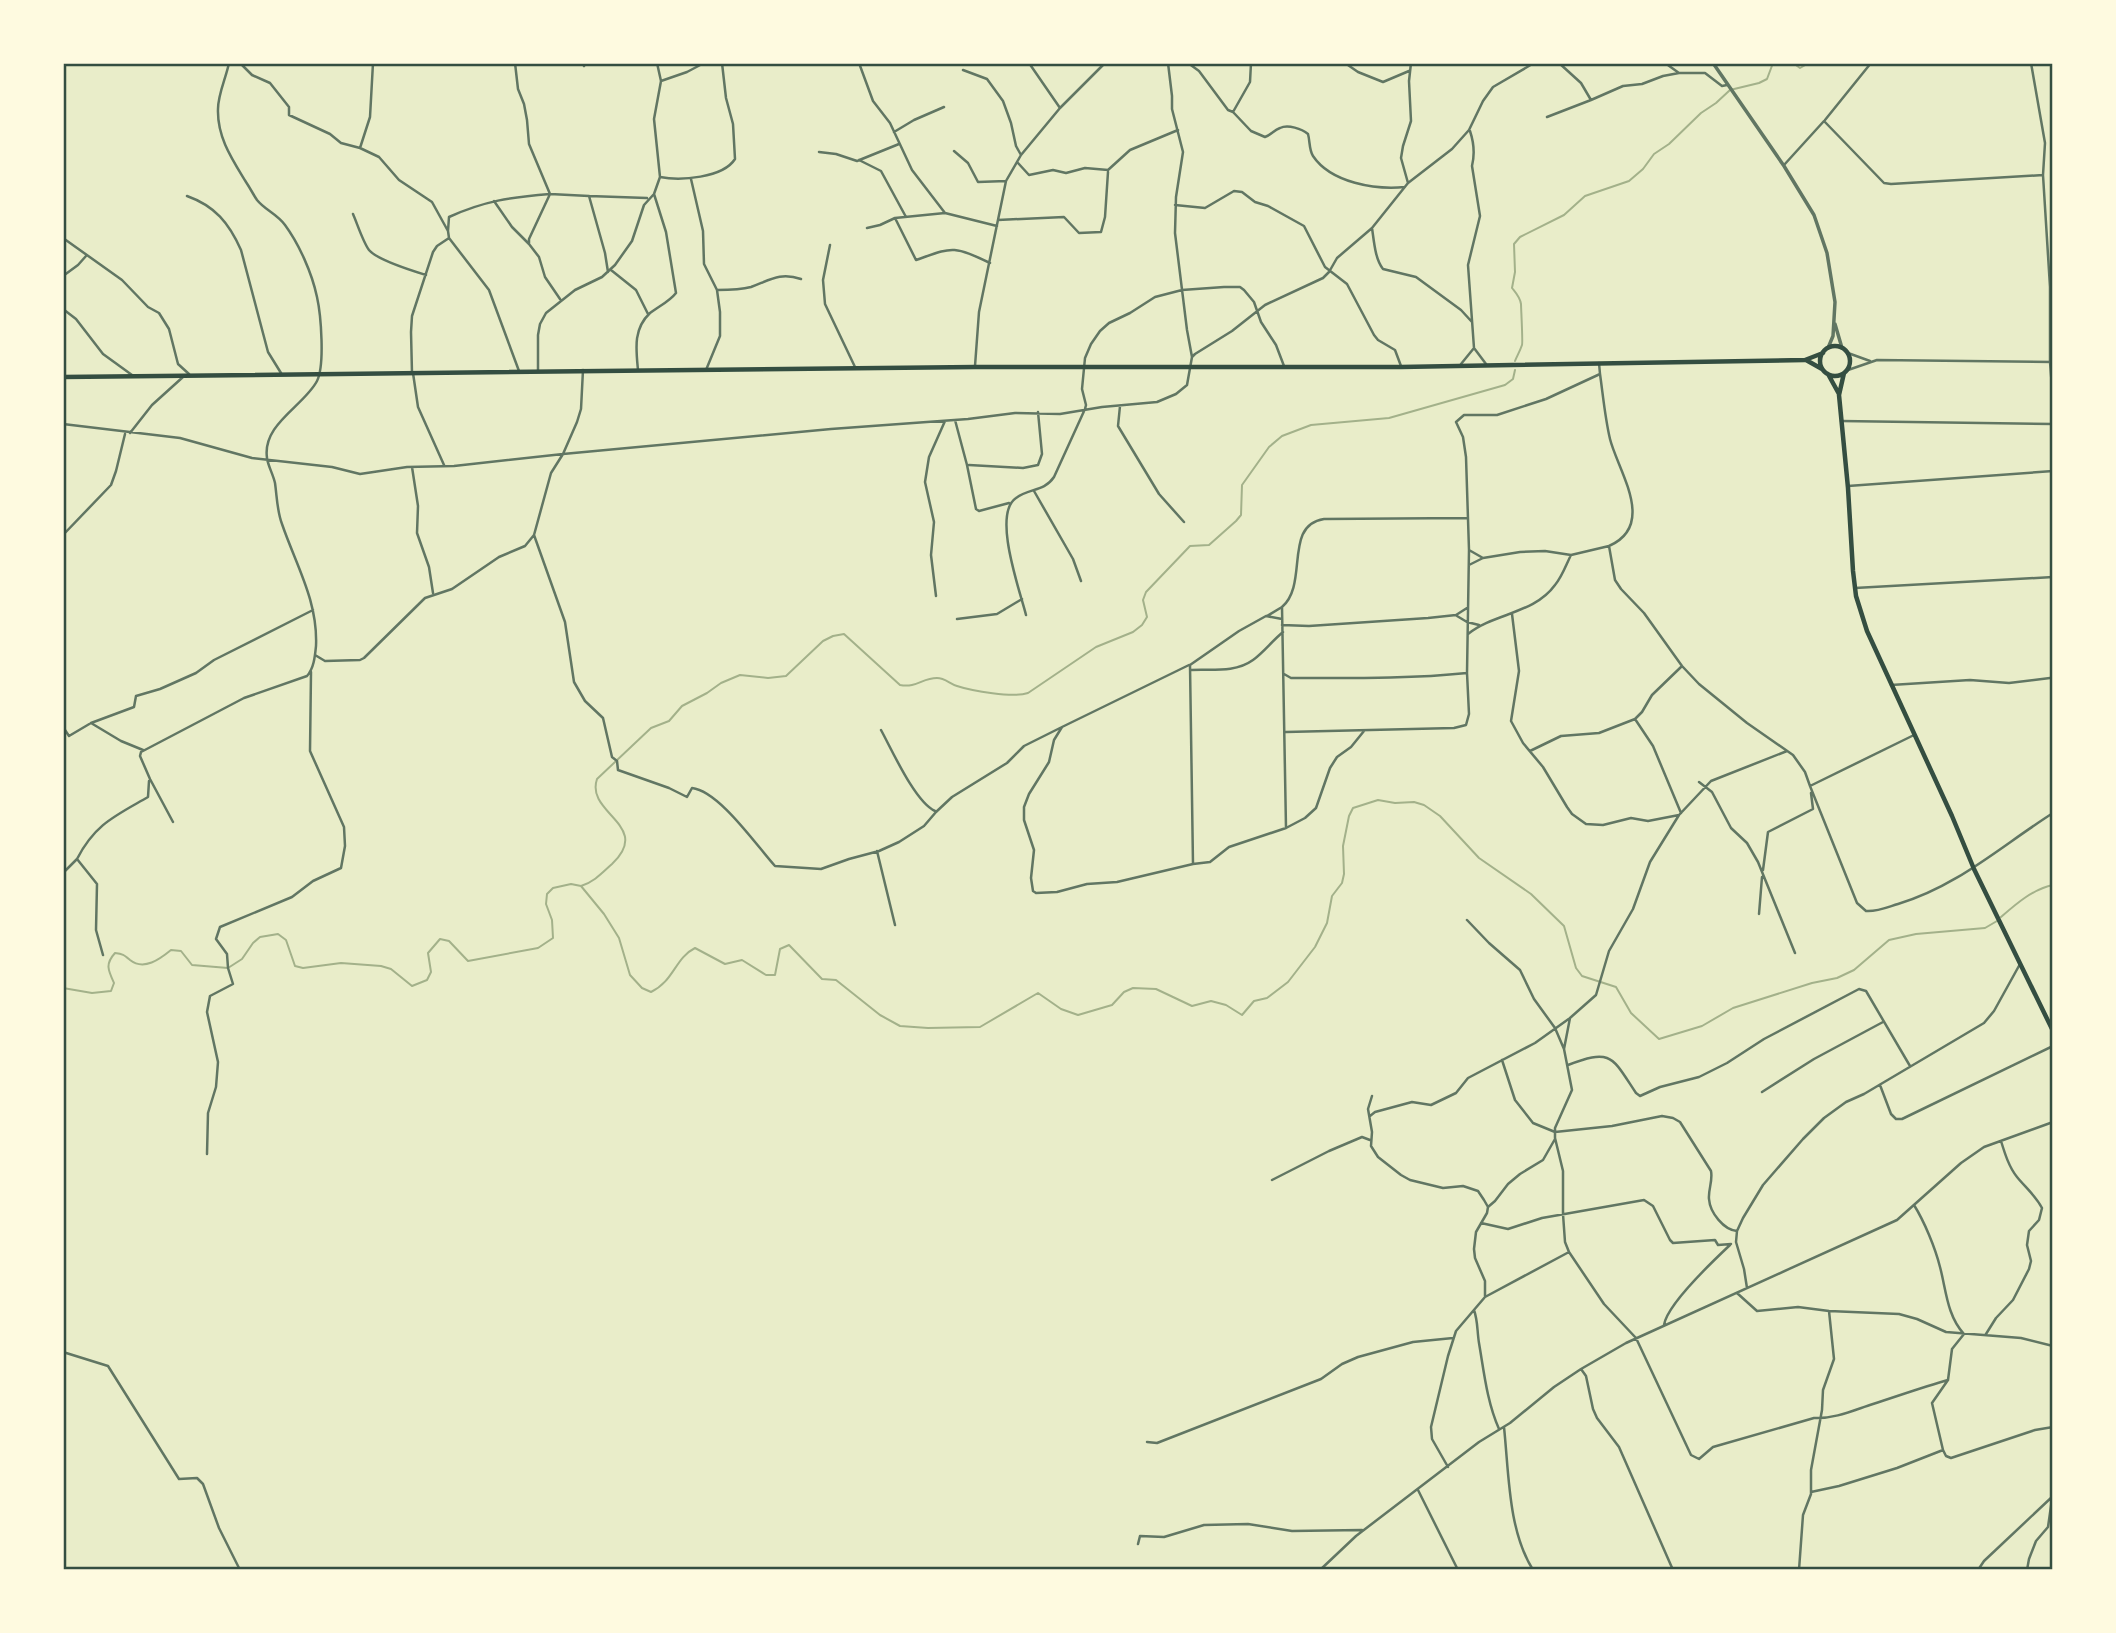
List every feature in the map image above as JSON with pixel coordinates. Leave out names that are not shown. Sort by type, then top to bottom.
[{"type":"main road","points":[[63,377],[583,370],[1401,367],[1805,360],[1833,346],[1842,348],[1848,354],[1850,362],[1839,395],[1855,587],[1867,631],[1974,869],[2053,1031]]},
{"type":"main road","points":[[1822,369],[1820,361],[1823,353]]},
{"type":"main road","points":[[1805,360],[1828,374],[1839,395]]},
{"type":"main road","points":[[1828,374],[1836,376],[1846,372]]},
{"type":"street","points":[[207,1154],[208,1113],[216,1087],[218,1062],[206,1012],[210,996],[233,984],[227,954],[216,939],[220,927],[292,897],[313,881],[341,868],[345,846],[344,827],[310,751],[311,672],[316,639],[313,610],[304,577],[282,525],[277,508],[275,482],[267,460],[268,440],[320,374],[317,296],[309,272],[285,225],[257,199],[230,159],[222,138],[218,111],[229,63]]},
{"type":"street","points":[[240,63],[252,75],[273,86],[289,107],[289,114],[330,134],[341,143],[379,157],[399,180],[432,202],[448,231]]},
{"type":"street","points":[[360,148],[370,117],[373,63]]},
{"type":"street","points":[[515,63],[518,89],[527,120],[529,144],[550,194],[529,244]]},
{"type":"street","points":[[538,371],[538,335],[546,313],[581,286],[610,271],[632,241],[638,218],[648,199],[654,194],[660,177],[654,119],[661,81],[657,63]]},
{"type":"street","points":[[661,81],[704,63]]},
{"type":"street","points":[[660,177],[691,178],[723,169],[733,163],[733,124],[726,99],[722,63]]},
{"type":"street","points":[[859,63],[873,101],[886,117],[918,179],[945,213]]},
{"type":"street","points":[[1029,63],[1060,108]]},
{"type":"street","points":[[975,368],[979,312],[1006,181],[1021,155],[1060,108],[1105,63]]},
{"type":"street","points":[[63,424],[180,438],[267,460],[332,467],[360,474],[412,467],[445,467],[1015,413],[1060,414],[1157,402],[1176,394],[1187,385],[1192,357],[1175,233],[1175,205],[1183,152],[1172,109],[1168,63]]},
{"type":"street","points":[[1188,63],[1199,72],[1228,110],[1251,131],[1265,137],[1279,128],[1303,130],[1308,134],[1312,153],[1327,169],[1359,184],[1376,188],[1405,187]]},
{"type":"street","points":[[1233,112],[1249,83],[1251,63]]},
{"type":"street","points":[[1345,63],[1358,72],[1383,82],[1410,71]]},
{"type":"street","points":[[1408,183],[1401,158],[1411,121],[1411,63]]},
{"type":"street","points":[[1192,357],[1273,301],[1315,282],[1329,272],[1337,258],[1372,228],[1408,183],[1452,149],[1469,130],[1493,87],[1534,63]]},
{"type":"street","points":[[1559,63],[1581,83],[1591,100]]},
{"type":"street","points":[[1665,63],[1679,73]]},
{"type":"street","points":[[1713,63],[1784,166],[1814,215],[1827,253],[1835,302],[1833,336],[1828,348]]},
{"type":"street","points":[[1784,166],[1871,63]]},
{"type":"street","points":[[2031,63],[2045,143],[2043,175],[2053,400]]},
{"type":"street","points":[[963,70],[987,79],[1003,101],[1021,155]]},
{"type":"street","points":[[1547,117],[1623,86],[1642,84],[1679,73],[1706,73],[1722,86],[1728,87]]},
{"type":"street","points":[[894,132],[944,107]]},
{"type":"street","points":[[1824,121],[1884,183],[2043,175]]},
{"type":"street","points":[[998,220],[1065,217],[1079,233],[1101,232],[1105,217],[1108,170],[1130,150],[1178,130]]},
{"type":"street","points":[[1469,130],[1474,144],[1472,166],[1480,212],[1468,262],[1472,322],[1474,348],[1486,364]]},
{"type":"street","points":[[819,152],[836,154],[853,161],[899,144]]},
{"type":"street","points":[[954,151],[968,163],[978,182],[1006,181]]},
{"type":"street","points":[[859,160],[881,171],[906,217]]},
{"type":"street","points":[[1017,162],[1029,175],[1053,170],[1066,173],[1080,169],[1108,170]]},
{"type":"street","points":[[691,178],[700,218],[704,264],[718,290],[720,337],[706,370]]},
{"type":"street","points":[[1175,205],[1205,208],[1234,191],[1242,192],[1255,202],[1268,206],[1304,226],[1320,259],[1329,272],[1347,284],[1374,335],[1395,350],[1401,367]]},
{"type":"street","points":[[519,371],[489,290],[449,238],[449,217],[494,200],[514,196],[550,194],[648,199]]},
{"type":"street","points":[[638,370],[637,331],[649,314],[676,293],[666,232],[654,194]]},
{"type":"street","points":[[187,196],[220,214],[234,235],[241,250],[268,352],[282,374]]},
{"type":"street","points":[[589,196],[610,271],[636,290],[649,314]]},
{"type":"street","points":[[494,200],[512,228],[539,257],[545,277],[560,300]]},
{"type":"street","points":[[867,228],[895,218],[945,213],[997,226]]},
{"type":"street","points":[[353,214],[369,250],[394,265],[426,275]]},
{"type":"street","points":[[895,218],[915,260],[942,250],[954,249],[965,251],[989,263]]},
{"type":"street","points":[[1372,228],[1377,257],[1384,270],[1416,277],[1461,310],[1472,322]]},
{"type":"street","points":[[63,238],[122,280],[148,307],[159,313],[169,329],[178,364],[192,376]]},
{"type":"street","points":[[445,467],[418,407],[412,373],[412,316],[435,248],[449,238]]},
{"type":"street","points":[[830,245],[823,280],[825,304],[855,369]]},
{"type":"street","points":[[63,276],[87,255]]},
{"type":"street","points":[[718,290],[749,288],[790,275],[801,279]]},
{"type":"street","points":[[955,420],[977,510],[1010,503],[1046,486],[1054,477],[1085,409],[1082,389],[1084,368],[1091,344],[1109,323],[1155,297],[1182,289],[1240,287],[1251,296],[1256,312],[1276,345],[1284,366]]},
{"type":"street","points":[[63,309],[76,319],[103,354],[135,377]]},
{"type":"street","points":[[1835,322],[1842,348]]},
{"type":"street","points":[[1461,365],[1474,348]]},
{"type":"street","points":[[1848,354],[1870,361],[2052,362]]},
{"type":"street","points":[[1846,372],[1870,361]]},
{"type":"street","points":[[1468,565],[1483,558],[1545,551],[1571,555],[1619,542],[1628,528],[1631,502],[1626,477],[1611,441],[1599,363]]},
{"type":"street","points":[[315,655],[325,660],[364,658],[425,598],[452,589],[499,557],[525,546],[534,535],[551,473],[578,422],[583,370]]},
{"type":"street","points":[[1286,732],[1454,728],[1466,724],[1469,714],[1469,550],[1466,457],[1456,422],[1460,416],[1497,415],[1546,399],[1600,374]]},
{"type":"street","points":[[63,535],[111,485],[128,432],[152,405],[184,376]]},
{"type":"street","points":[[1120,406],[1118,426],[1159,494],[1184,522]]},
{"type":"street","points":[[967,465],[1023,468],[1038,464],[1042,454],[1038,412]]},
{"type":"street","points":[[936,596],[931,555],[934,522],[925,482],[929,457],[945,421]]},
{"type":"street","points":[[1841,421],[2053,424]]},
{"type":"street","points":[[412,467],[418,506],[417,533],[429,567],[433,595]]},
{"type":"street","points":[[1848,486],[2053,471]]},
{"type":"street","points":[[1034,491],[1073,559],[1081,581]]},
{"type":"street","points":[[1010,503],[1006,519],[1009,550],[1026,615]]},
{"type":"street","points":[[534,535],[562,611],[574,682],[585,701],[603,718],[612,757],[617,761],[618,770],[687,797],[692,788],[701,789],[732,814],[777,867],[821,869],[899,842],[917,831],[952,797],[1007,763],[1024,746],[1190,665],[1239,631],[1282,607],[1291,596],[1300,539],[1313,522],[1324,519],[1468,518]]},
{"type":"street","points":[[1609,546],[1615,580],[1644,613],[1682,666],[1699,684],[1747,723],[1799,761],[1861,908],[1866,911],[1893,906],[1937,890],[1974,869],[2053,813]]},
{"type":"street","points":[[1469,550],[1483,558]]},
{"type":"street","points":[[1468,634],[1479,625],[1524,610],[1554,587],[1571,555]]},
{"type":"street","points":[[1855,587],[2053,577]]},
{"type":"street","points":[[957,619],[997,614],[1022,598]]},
{"type":"street","points":[[1282,607],[1286,828]]},
{"type":"street","points":[[1282,625],[1309,626],[1456,615],[1467,608]]},
{"type":"street","points":[[63,727],[69,736],[91,723],[134,707],[136,696],[196,673],[214,660],[313,610]]},
{"type":"street","points":[[1512,614],[1520,671],[1510,721],[1573,814],[1586,824],[1604,825],[1625,818],[1648,821],[1680,814]]},
{"type":"street","points":[[1456,615],[1479,625]]},
{"type":"street","points":[[1266,617],[1282,619]]},
{"type":"street","points":[[1191,670],[1237,668],[1255,659],[1283,632]]},
{"type":"street","points":[[1190,665],[1192,864]]},
{"type":"street","points":[[1530,751],[1560,736],[1600,733],[1635,719],[1651,695],[1682,666]]},
{"type":"street","points":[[91,723],[121,741],[143,750],[158,745],[244,698],[302,678],[311,672]]},
{"type":"street","points":[[1284,674],[1291,678],[1413,677],[1467,673]]},
{"type":"street","points":[[1284,685],[1291,678]]},
{"type":"street","points":[[1891,685],[1970,680],[2009,683],[2050,678]]},
{"type":"street","points":[[1635,719],[1653,746],[1680,814]]},
{"type":"street","points":[[1062,727],[1054,740],[1049,762],[1024,807],[1024,820],[1034,850],[1031,878],[1033,891],[1036,892],[1057,892],[1087,884],[1117,882],[1210,862],[1229,848],[1286,828],[1306,818],[1316,808],[1336,757],[1350,747],[1364,730]]},
{"type":"street","points":[[881,730],[909,782],[928,807],[936,811]]},
{"type":"street","points":[[1810,786],[1914,735]]},
{"type":"street","points":[[143,750],[140,756],[173,822]]},
{"type":"street","points":[[1369,1119],[1374,1112],[1412,1102],[1431,1105],[1456,1093],[1470,1077],[1535,1043],[1593,998],[1598,991],[1609,951],[1633,909],[1650,862],[1680,814],[1705,785],[1787,751]]},
{"type":"street","points":[[63,873],[77,859],[94,831],[148,797],[150,779]]},
{"type":"street","points":[[1699,782],[1712,792],[1731,828],[1747,843],[1758,862],[1795,953]]},
{"type":"street","points":[[1759,914],[1768,832],[1813,809],[1810,786]]},
{"type":"street","points":[[877,851],[895,925]]},
{"type":"street","points":[[77,859],[97,884],[96,930],[103,955]]},
{"type":"street","points":[[1467,920],[1520,970],[1534,999],[1555,1028],[1564,1049],[1572,1090],[1559,1115],[1555,1138],[1563,1171],[1565,1242],[1604,1304],[1636,1338],[1689,1452],[1696,1458],[1702,1457],[1713,1447],[1814,1418],[1852,1412],[1926,1385],[1948,1380]]},
{"type":"street","points":[[1747,1289],[1736,1242],[1737,1231],[1763,1185],[1813,1127],[1846,1102],[1970,1032],[1990,1017],[2020,964]]},
{"type":"street","points":[[1568,1065],[1593,1056],[1608,1058],[1616,1064],[1640,1096],[1660,1087],[1690,1080],[1727,1063],[1764,1039],[1855,990],[1863,989],[1910,1066]]},
{"type":"street","points":[[1564,1049],[1570,1018]]},
{"type":"street","points":[[1762,1092],[1814,1059],[1884,1022]]},
{"type":"street","points":[[1880,1085],[1891,1114],[1896,1119],[1902,1119],[2053,1046]]},
{"type":"street","points":[[1502,1060],[1515,1100],[1533,1123],[1555,1132],[1612,1126],[1662,1116],[1673,1118],[1687,1131],[1711,1171],[1709,1200],[1712,1209],[1723,1226],[1737,1231]]},
{"type":"street","points":[[1372,1096],[1368,1109],[1371,1141],[1373,1152],[1378,1157],[1405,1178],[1432,1186],[1463,1186],[1474,1189],[1488,1207]]},
{"type":"street","points":[[1320,1570],[1365,1530],[1581,1369],[1636,1338],[1897,1220],[1961,1163],[1984,1147],[2053,1122]]},
{"type":"street","points":[[1272,1180],[1346,1143],[1362,1137],[1371,1141]]},
{"type":"street","points":[[1485,1297],[1485,1281],[1475,1258],[1476,1232],[1488,1207],[1508,1184],[1543,1160],[1555,1138]]},
{"type":"street","points":[[1986,1334],[1996,1318],[2013,1300],[2031,1265],[2027,1245],[2029,1231],[2039,1220],[2042,1208],[2030,1189],[2017,1176],[2001,1141]]},
{"type":"street","points":[[1481,1223],[1508,1229],[1536,1219],[1644,1200],[1653,1206],[1674,1243],[1703,1242],[1708,1239],[1715,1240],[1718,1245],[1736,1242]]},
{"type":"street","points":[[1914,1205],[1936,1255],[1947,1302],[1958,1328],[1964,1334]]},
{"type":"street","points":[[1664,1326],[1665,1317],[1675,1303],[1731,1244]]},
{"type":"street","points":[[1448,1467],[1432,1439],[1431,1427],[1453,1338],[1460,1325],[1485,1297],[1569,1252]]},
{"type":"street","points":[[1737,1293],[1757,1311],[1798,1307],[1899,1314],[1917,1319],[1939,1331],[2031,1339],[2053,1346]]},
{"type":"street","points":[[1474,1310],[1490,1408],[1499,1429]]},
{"type":"street","points":[[1799,1570],[1801,1528],[1811,1492],[1812,1458],[1821,1419],[1823,1390],[1834,1359],[1829,1311]]},
{"type":"street","points":[[1964,1334],[1952,1349],[1948,1380],[1932,1403],[1946,1455],[1951,1458],[2035,1430],[2053,1427]]},
{"type":"street","points":[[1147,1442],[1157,1443],[1240,1409],[1296,1390],[1358,1357],[1413,1342],[1453,1338]]},
{"type":"street","points":[[63,1352],[108,1366],[179,1479],[197,1478],[203,1484],[219,1528],[240,1570]]},
{"type":"street","points":[[1581,1369],[1588,1383],[1593,1409],[1602,1426],[1619,1447],[1673,1570]]},
{"type":"street","points":[[1504,1426],[1515,1527],[1522,1550],[1533,1570]]},
{"type":"street","points":[[1811,1492],[1897,1468],[1943,1450]]},
{"type":"street","points":[[1418,1490],[1458,1570]]},
{"type":"street","points":[[1978,1570],[1984,1561],[2052,1496]]},
{"type":"street","points":[[2027,1570],[2036,1541],[2047,1530],[2052,1496]]},
{"type":"street","points":[[1138,1544],[1140,1536],[1164,1537],[1204,1525],[1248,1524],[1306,1531],[1365,1530]]},
{"type":"waterway","points":[[1515,361],[1522,343],[1521,304],[1512,288],[1515,272],[1514,244],[1520,237],[1564,215],[1585,196],[1629,181],[1643,169],[1654,154],[1730,90],[1767,79],[1773,63]]},
{"type":"waterway","points":[[1793,63],[1800,68],[1809,63]]},
{"type":"waterway","points":[[581,886],[594,880],[612,864],[623,851],[625,839],[622,829],[600,802],[596,791],[597,779],[651,728],[669,721],[682,706],[721,683],[740,675],[768,678],[786,676],[823,641],[844,634],[900,685],[937,678],[982,692],[1013,695],[1028,693],[1096,647],[1133,632],[1142,625],[1147,617],[1143,600],[1146,592],[1190,546],[1209,545],[1236,521],[1241,515],[1242,485],[1269,447],[1282,436],[1311,425],[1389,418],[1505,385],[1513,379],[1515,370]]},
{"type":"waterway","points":[[63,988],[92,993],[111,991],[114,983],[109,964],[115,953],[135,963],[146,964],[171,950],[181,951],[192,965],[228,968],[242,959],[260,937],[278,934],[286,940],[295,966],[303,968],[341,963],[381,966],[391,969],[412,986],[427,980],[431,972],[428,953],[440,939],[449,941],[468,961],[538,948],[553,938],[552,920],[546,904],[547,894],[553,888],[571,884],[581,886],[604,914],[619,938],[630,975],[642,988],[651,992],[665,982],[688,952],[695,948],[725,964],[742,960],[766,975],[775,975],[780,949],[789,945],[822,979],[836,980],[880,1015],[900,1026],[980,1027],[1038,993],[1061,1009],[1078,1015],[1112,1005],[1124,992],[1133,988],[1156,989],[1192,1006],[1211,1001],[1226,1005],[1242,1015],[1254,1001],[1267,998],[1288,982],[1315,947],[1327,923],[1332,896],[1342,883],[1343,846],[1349,816],[1353,808],[1378,800],[1414,802],[1440,816],[1479,858],[1531,894],[1564,926],[1576,968],[1582,976],[1616,987],[1631,1013],[1659,1039],[1702,1026],[1733,1008],[1812,983],[1837,978],[1854,970],[1889,940],[1916,934],[1985,928],[1997,921]]},
{"type":"waterway","points":[[2001,917],[2032,893],[2053,885]]}]
